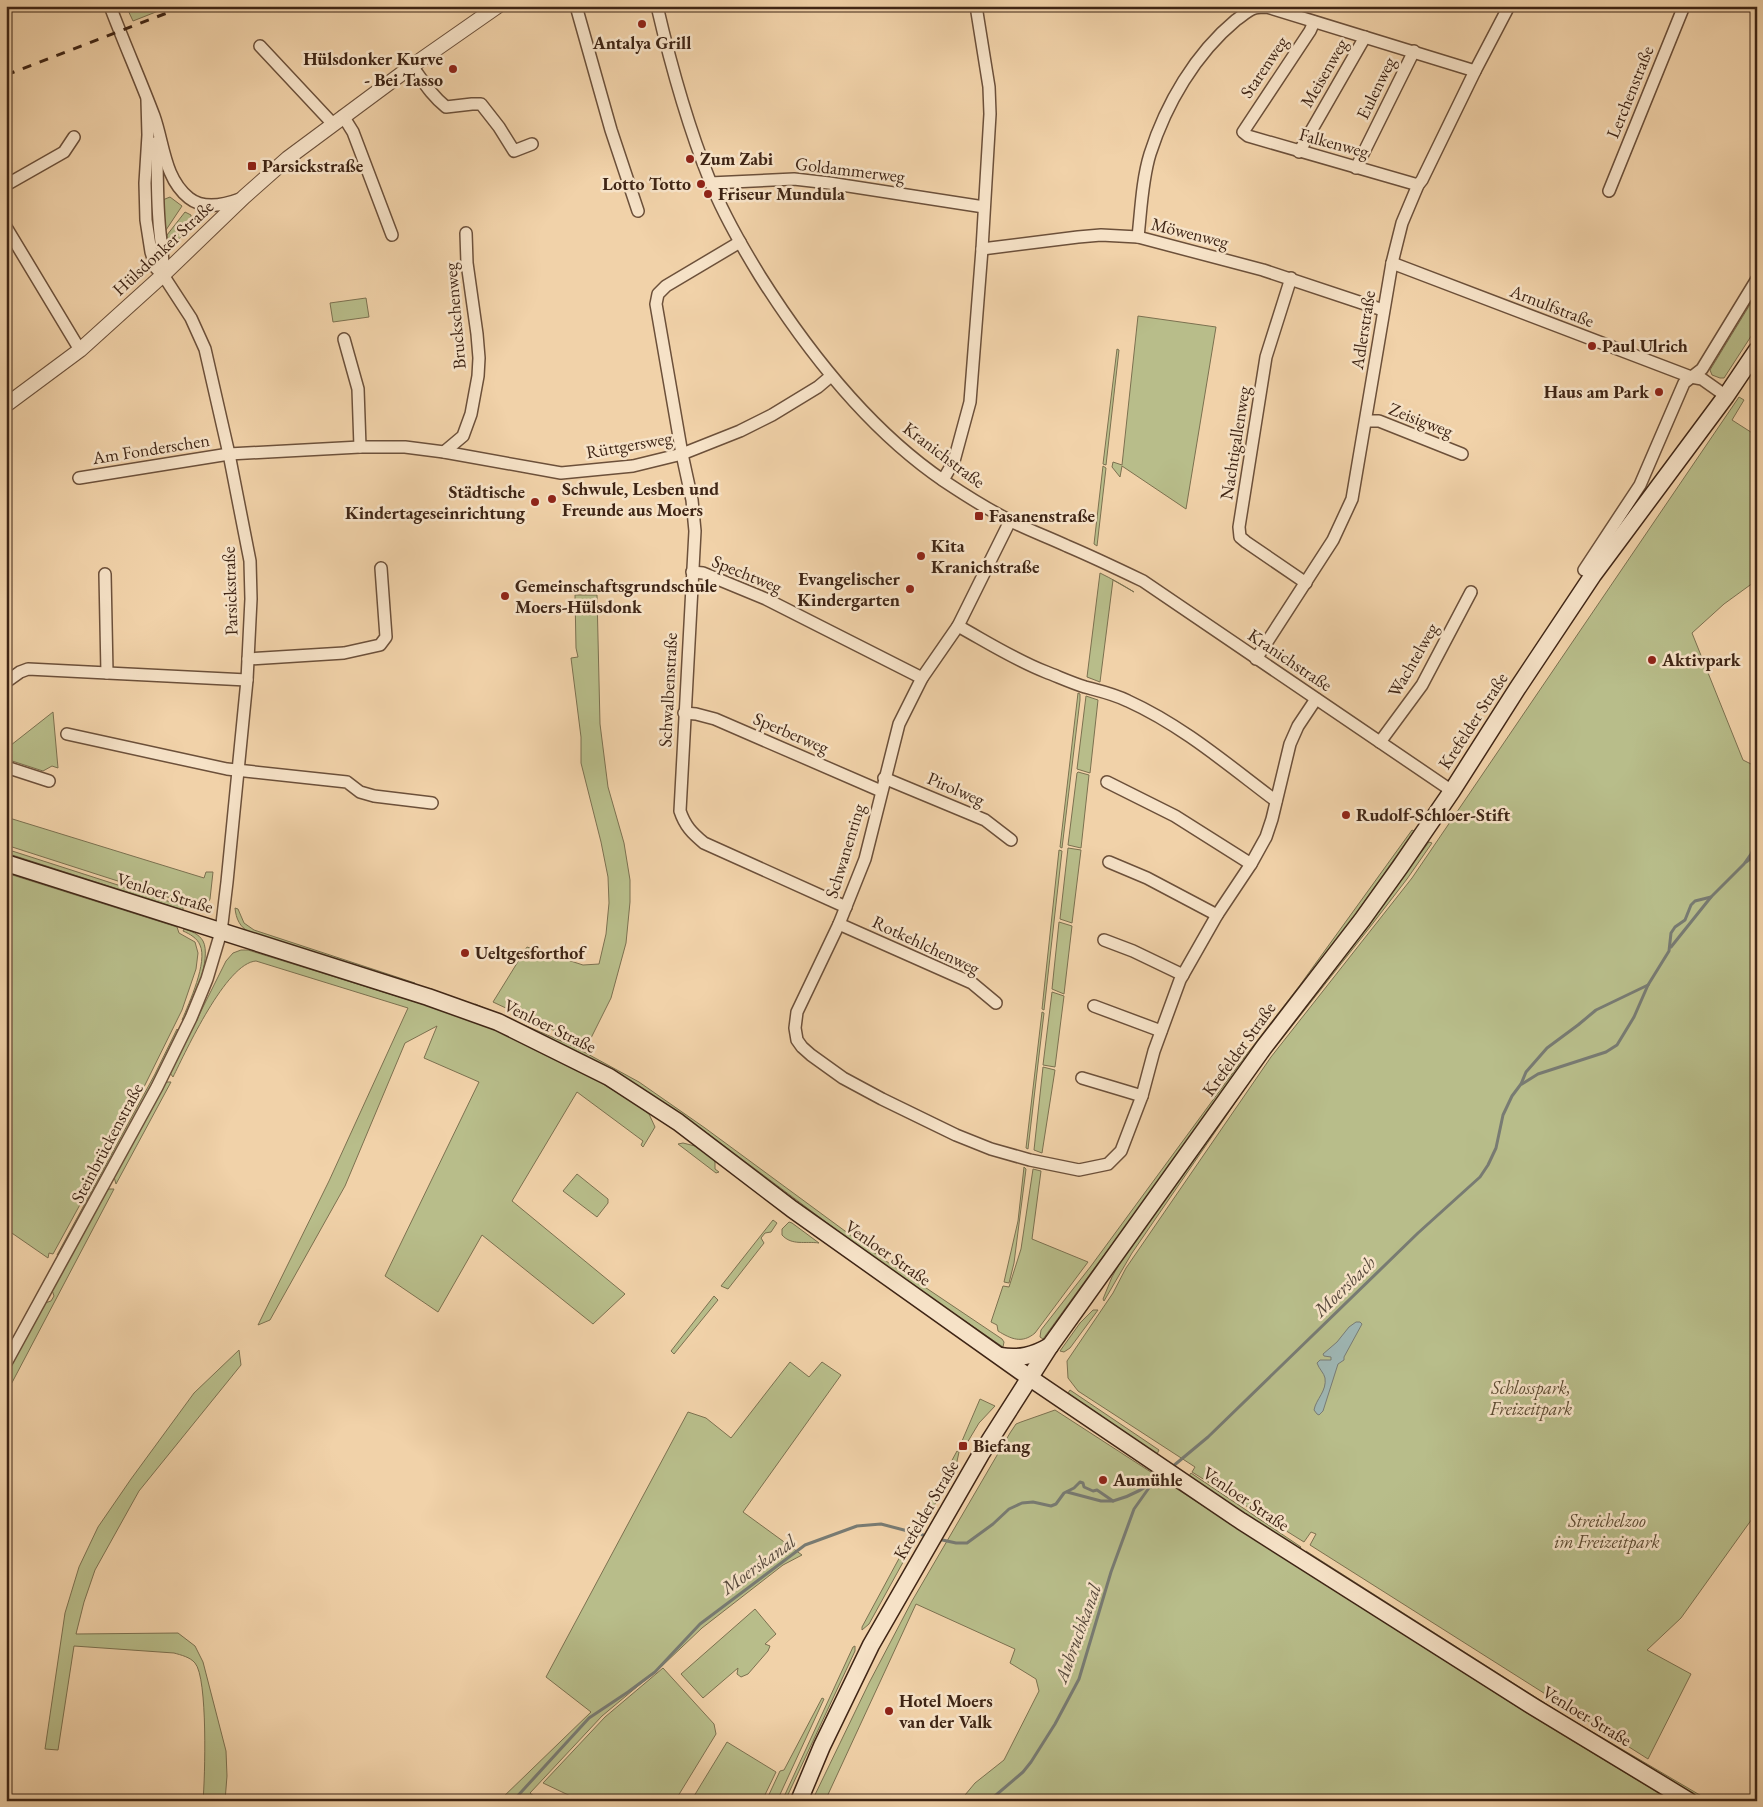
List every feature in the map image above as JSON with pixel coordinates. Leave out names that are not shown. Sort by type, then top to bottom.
[{"type":"main road","name":"Krefelder Straße","points":[[799,1801],[822,1746],[871,1645],[981,1454],[1050,1346],[1264,1047],[1362,920],[1452,791],[1593,575],[1726,396],[1757,350]]},
{"type":"main road","name":"Venloer Straße","points":[[6,863],[498,1022],[609,1077],[683,1126],[792,1209],[1030,1378],[1241,1521],[1534,1707],[1689,1801]]},
{"type":"main road","points":[[999,1356],[1012,1358],[1026,1357],[1050,1346]]},
{"type":"street","points":[[110,6],[154,117],[169,170],[180,189],[189,198],[202,204],[228,204],[244,197]]},
{"type":"street","name":"Hülsdonker Straße","points":[[6,405],[80,350],[164,275],[244,197],[288,158],[412,66],[498,6]]},
{"type":"street","points":[[576,6],[611,130],[638,211]]},
{"type":"street","name":"Kranichstraße","points":[[657,6],[684,112],[710,183],[740,242],[784,313],[832,376],[872,420],[911,456],[943,480],[1010,521],[1143,581],[1452,791]]},
{"type":"street","points":[[943,480],[954,461],[970,402],[982,249],[989,130],[989,87],[976,6]]},
{"type":"street","name":"Adlerstraße","points":[[1256,659],[1333,540],[1352,499],[1383,310],[1402,223],[1418,185],[1509,6]]},
{"type":"street","name":"Lerchenstraße","points":[[1609,191],[1684,6]]},
{"type":"street","points":[[1138,237],[1150,155],[1174,98],[1192,69],[1225,30],[1244,14],[1255,8],[1267,7],[1475,71]]},
{"type":"street","name":"Starenweg","points":[[1243,132],[1310,31],[1314,22]]},
{"type":"street","name":"Meisenweg","points":[[1299,152],[1364,36]]},
{"type":"street","points":[[260,46],[353,132],[392,235]]},
{"type":"street","name":"Eulenweg","points":[[1356,168],[1414,51]]},
{"type":"street","points":[[412,66],[424,85],[446,106],[481,104],[499,127],[514,152],[532,144]]},
{"type":"street","name":"Parsickstraße","points":[[147,100],[148,135],[144,183],[146,220],[151,252],[156,268],[164,275],[191,318],[205,349],[229,454],[250,561],[251,599],[247,680],[221,932]]},
{"type":"street","name":"Falkenweg","points":[[1243,132],[1248,136],[1299,152],[1418,185]]},
{"type":"street","points":[[158,133],[157,188],[164,275]]},
{"type":"street","points":[[6,185],[64,152],[74,137]]},
{"type":"street","name":"Goldammerweg","points":[[710,183],[794,179],[984,207]]},
{"type":"street","points":[[6,227],[10,241],[80,350]]},
{"type":"street","name":"Bruckschenweg","points":[[444,452],[463,436],[471,414],[478,376],[477,334],[467,263],[466,233]]},
{"type":"street","name":"Möwenweg","points":[[982,249],[1085,236],[1138,237],[1290,278],[1383,310]]},
{"type":"street","name":"Schwalbenstraße","points":[[740,242],[666,286],[658,294],[656,304],[682,454],[692,500],[694,531],[680,811],[684,823],[691,833],[704,843],[846,907]]},
{"type":"street","name":"Arnulfstraße","points":[[1392,263],[1691,377],[1702,379],[1726,396]]},
{"type":"street","name":"Nachtigallenweg","points":[[1290,278],[1266,357],[1239,527],[1240,537],[1306,583]]},
{"type":"street","points":[[1584,570],[1640,485],[1684,383],[1702,369],[1757,280]]},
{"type":"street","points":[[344,339],[358,389],[360,447]]},
{"type":"street","name":"Rüttgersweg","points":[[444,452],[561,473],[633,466],[682,454],[740,431],[772,415],[818,387],[832,376]]},
{"type":"street","name":"Zeisigweg","points":[[1366,421],[1379,422],[1462,454]]},
{"type":"street","points":[[229,454],[360,447],[405,447],[444,452]]},
{"type":"street","name":"Am Fonderschen","points":[[79,478],[229,454]]},
{"type":"street","name":"Schwanenring","points":[[1010,521],[958,626],[922,678],[899,724],[865,859],[839,924],[797,1012],[795,1028],[797,1040],[811,1055],[843,1078],[956,1135],[991,1149],[1030,1160],[1079,1170],[1108,1164],[1121,1150],[1142,1096],[1161,1031],[1183,976],[1217,915],[1251,864],[1266,837],[1290,744],[1298,726],[1316,699]]},
{"type":"street","points":[[248,659],[344,653],[380,645],[386,637],[381,568]]},
{"type":"street","name":"Spechtweg","points":[[692,572],[703,573],[766,599],[922,678]]},
{"type":"street","points":[[105,574],[108,673]]},
{"type":"street","name":"Wachtelweg","points":[[1380,742],[1422,685],[1470,592]]},
{"type":"street","points":[[958,626],[1015,658],[1084,687],[1128,700],[1169,722],[1276,801]]},
{"type":"street","points":[[6,682],[28,669],[247,680]]},
{"type":"street","name":"Sperberweg","points":[[684,714],[696,714],[715,719],[881,791]]},
{"type":"street","points":[[67,734],[238,770],[347,782],[360,792],[374,796],[432,803]]},
{"type":"street","points":[[6,767],[50,781]]},
{"type":"street","name":"Pirolweg","points":[[884,778],[985,820],[1011,840]]},
{"type":"street","points":[[1107,782],[1175,816],[1251,864]]},
{"type":"street","points":[[1108,862],[1147,878],[1217,915]]},
{"type":"street","name":"Rotkehlchenweg","points":[[839,924],[972,983],[996,1002]]},
{"type":"street","name":"Steinbrückenstraße","points":[[6,1363],[157,1087],[207,979],[221,932]]},
{"type":"street","points":[[1104,940],[1133,951],[1183,976]]},
{"type":"street","points":[[1094,1006],[1161,1031]]},
{"type":"street","points":[[1082,1078],[1142,1096]]},
{"type":"green space","points":[[126,6],[171,6],[133,21]]},
{"type":"green space","points":[[170,197],[182,206],[164,233],[162,202]]},
{"type":"green space","points":[[185,212],[191,215],[191,217],[184,234],[175,243],[167,241],[167,235]]},
{"type":"green space","points":[[1757,293],[1757,327],[1724,378],[1712,375],[1710,370]]},
{"type":"green space","points":[[366,298],[369,317],[333,322],[330,303]]},
{"type":"green space","points":[[1138,316],[1216,327],[1186,509],[1122,466],[1120,477],[1112,467],[1113,462],[1122,465]]},
{"type":"green space","points":[[1117,349],[1119,350],[1106,465],[1103,464]]},
{"type":"green space","name":"Schlosspark, Freizeitpark","points":[[1739,397],[1744,400],[1732,420],[1757,436],[1757,580],[1724,604],[1692,633],[1743,760],[1751,764],[1757,764],[1757,1512],[1681,1618],[1647,1650],[1691,1674],[1648,1759],[1310,1545],[1316,1534],[1311,1532],[1304,1542],[1192,1472],[1195,1467],[1078,1391],[1068,1378],[1067,1361],[1113,1293],[1126,1268],[1271,1057],[1412,878]]},
{"type":"green space","points":[[1103,466],[1106,468],[1097,546],[1094,544]]},
{"type":"green space","points":[[1100,573],[1117,582],[1134,592],[1113,580],[1100,682],[1087,677]]},
{"type":"green space","points":[[575,595],[597,595],[600,724],[608,787],[624,843],[630,880],[626,943],[611,998],[587,1046],[493,1002],[527,947],[583,965],[599,964],[606,934],[609,903],[608,877],[581,763],[581,737],[571,658],[578,657],[576,648]]},
{"type":"green space","points":[[1078,693],[1080,694],[1080,700],[1062,848],[1060,847]]},
{"type":"green space","points":[[1086,696],[1098,700],[1090,773],[1077,769]]},
{"type":"green space","points":[[53,712],[58,768],[52,766],[43,771],[6,759],[6,749]]},
{"type":"green space","points":[[1078,772],[1089,775],[1081,848],[1068,845]]},
{"type":"green space","points":[[6,817],[204,878],[206,872],[213,872],[210,899],[199,905],[183,902],[6,845]]},
{"type":"green space","points":[[1412,830],[1414,831],[1369,895],[1276,1022],[1043,1339],[1040,1337],[1041,1330],[1091,1266],[1243,1059],[1300,985]]},
{"type":"green space","points":[[1429,842],[1432,843],[1407,879],[1259,1068],[1132,1253],[1104,1301],[1103,1299],[1112,1277],[1121,1261],[1216,1123]]},
{"type":"green space","points":[[1068,848],[1081,850],[1072,923],[1060,919]]},
{"type":"green space","points":[[6,849],[183,906],[183,910],[6,853]]},
{"type":"green space","points":[[1059,850],[1062,851],[1044,1010],[1042,1009]]},
{"type":"green space","points":[[6,873],[177,927],[179,933],[195,942],[198,953],[196,969],[182,1010],[141,1093],[53,1254],[49,1253],[48,1258],[6,1229]]},
{"type":"green space","points":[[235,908],[238,909],[244,923],[254,930],[415,983],[413,986],[249,932],[239,922]]},
{"type":"green space","points":[[1059,922],[1072,926],[1064,994],[1052,989]]},
{"type":"green space","points":[[184,929],[195,933],[203,941],[205,958],[196,994],[183,1021],[202,962],[200,945],[191,935],[183,931]]},
{"type":"green space","points":[[248,950],[478,1023],[516,1039],[585,1073],[649,1114],[655,1127],[643,1147],[641,1145],[643,1141],[577,1092],[512,1201],[625,1294],[593,1324],[482,1235],[438,1312],[385,1276],[479,1082],[424,1058],[437,1026],[405,1043],[345,1186],[270,1320],[258,1325],[329,1181],[408,1008],[256,961],[244,965],[232,976],[220,992],[197,1029],[173,1077],[170,1073],[226,961],[233,953]]},
{"type":"green space","points":[[1052,992],[1064,996],[1055,1067],[1043,1065]]},
{"type":"green space","points":[[475,1004],[573,1046],[639,1082],[705,1128],[883,1259],[1002,1339],[1004,1342],[1003,1347],[886,1267],[707,1133],[642,1089],[603,1066],[475,1008]]},
{"type":"green space","points":[[1042,1012],[1044,1013],[1028,1149],[1026,1148]]},
{"type":"green space","points":[[177,1029],[179,1031],[154,1083],[60,1255],[57,1255],[155,1074]]},
{"type":"green space","points":[[1043,1067],[1055,1070],[1042,1153],[1034,1150]]},
{"type":"green space","points":[[166,1082],[171,1082],[116,1184],[114,1177]]},
{"type":"green space","points":[[683,1143],[695,1146],[715,1160],[715,1169],[719,1172],[716,1173],[678,1144]]},
{"type":"green space","points":[[1024,1167],[1026,1169],[1014,1263],[1009,1283],[1004,1282],[1018,1221]]},
{"type":"green space","points":[[1033,1169],[1041,1171],[1032,1239],[1088,1262],[1035,1333],[1026,1338],[1016,1339],[998,1331],[997,1325],[991,1322],[1003,1286],[1009,1287],[1021,1249]]},
{"type":"green space","points":[[577,1174],[608,1199],[608,1203],[597,1217],[563,1191]]},
{"type":"green space","points":[[107,1189],[114,1189],[6,1394],[6,1375],[45,1303],[51,1301],[54,1296],[52,1290]]},
{"type":"green space","points":[[773,1220],[777,1223],[771,1232],[765,1233],[761,1238],[764,1243],[728,1289],[721,1286]]},
{"type":"green space","points":[[789,1222],[819,1243],[790,1241],[782,1235],[782,1229]]},
{"type":"green space","points":[[714,1296],[718,1300],[674,1354],[671,1351]]},
{"type":"green space","points":[[1093,1310],[1098,1310],[1070,1348],[1064,1352],[1060,1351],[1080,1323]]},
{"type":"green space","points":[[239,1350],[241,1365],[139,1491],[95,1570],[76,1634],[178,1633],[195,1646],[203,1662],[226,1751],[225,1801],[203,1801],[205,1729],[202,1688],[195,1663],[182,1655],[74,1646],[58,1750],[45,1749],[65,1613],[79,1567],[98,1527],[194,1393]]},
{"type":"green space","points":[[790,1362],[809,1377],[822,1362],[841,1375],[743,1512],[802,1555],[783,1565],[702,1628],[662,1666],[602,1716],[530,1793],[540,1801],[499,1801],[591,1712],[546,1677],[688,1412],[706,1418],[731,1438]]},
{"type":"green space","points":[[1070,1390],[1159,1450],[1157,1454],[1072,1396],[1068,1393]]},
{"type":"green space","points":[[980,1399],[995,1406],[979,1423],[967,1443],[962,1441]]},
{"type":"green space","points":[[1055,1410],[1530,1715],[1672,1801],[960,1801],[975,1783],[1004,1760],[1039,1691],[1036,1679],[1010,1663],[1015,1649],[916,1604],[825,1801],[812,1801],[869,1683],[912,1601],[1010,1433],[1016,1424]]},
{"type":"green space","points":[[957,1451],[959,1452],[956,1466],[869,1624],[862,1630],[862,1627]]},
{"type":"green space","points":[[1191,1473],[1301,1547],[1298,1551],[1189,1476]]},
{"type":"green space","points":[[1306,1551],[1562,1714],[1710,1801],[1702,1801],[1649,1771],[1304,1554]]},
{"type":"green space","points":[[755,1609],[776,1634],[765,1644],[770,1646],[768,1651],[748,1674],[741,1677],[737,1674],[738,1668],[703,1698],[681,1674]]},
{"type":"green space","points":[[855,1646],[855,1651],[785,1801],[782,1801],[853,1647]]},
{"type":"green space","points":[[663,1668],[714,1724],[716,1734],[675,1801],[581,1801],[543,1783],[605,1717]]},
{"type":"green space","points":[[822,1698],[824,1699],[777,1801],[766,1801],[780,1771],[784,1770]]},
{"type":"green space","points":[[727,1742],[776,1772],[762,1801],[691,1801]]},
{"type":"water","points":[[1356,1322],[1362,1324],[1344,1360],[1338,1364],[1323,1411],[1319,1415],[1314,1410],[1325,1383],[1324,1376],[1317,1363],[1320,1360],[1331,1360],[1331,1357],[1324,1356],[1323,1354]]},
{"type":"waterway","name":"Moersbach","points":[[1522,1084],[1538,1074],[1606,1052],[1617,1045],[1634,1017],[1648,985],[1669,951],[1671,933],[1675,927],[1685,920],[1691,905],[1695,901],[1711,897],[1744,864],[1757,840]]},
{"type":"waterway","name":"Moersbach","points":[[1746,862],[1757,854]]},
{"type":"waterway","name":"Moersbach","points":[[1671,947],[1711,897]]},
{"type":"waterway","name":"Moersbach","points":[[1172,1467],[1208,1437],[1418,1233],[1480,1177],[1496,1148],[1503,1115],[1512,1096],[1521,1084],[1526,1072],[1547,1048],[1596,1010],[1648,985]]},
{"type":"waterway","name":"Moerskanal","points":[[938,1539],[956,1543],[967,1543],[993,1524],[1009,1509],[1022,1503],[1033,1502],[1051,1506],[1056,1504],[1064,1493],[1074,1488],[1080,1482],[1083,1483],[1084,1487],[1093,1491],[1097,1490],[1113,1501],[1140,1490],[1163,1474]]},
{"type":"waterway","name":"Aubruchkanal","points":[[989,1801],[1023,1772],[1031,1762],[1055,1724],[1079,1679],[1111,1572],[1134,1509],[1151,1485]]},
{"type":"waterway","points":[[1067,1492],[1101,1501],[1113,1501]]},
{"type":"waterway","name":"Moerskanal","points":[[513,1801],[589,1718],[655,1672],[700,1624],[805,1545],[857,1526],[881,1524],[927,1536]]},
{"type":"railway","points":[[6,75],[185,6]]},
{"type":"place","name":"Antalya Grill","points":[[642,24]]},
{"type":"place","name":"Hülsdonker Kurve - Bei Tasso","points":[[453,69]]},
{"type":"place","name":"Zum Zabi","points":[[690,159]]},
{"type":"place","name":"Parsickstraße","points":[[252,166]]},
{"type":"place","name":"Lotto Totto","points":[[701,184]]},
{"type":"place","name":"Friseur Mundula","points":[[708,194]]},
{"type":"place","name":"Paul Ulrich","points":[[1592,346]]},
{"type":"place","name":"Haus am Park","points":[[1659,392]]},
{"type":"place","name":"Schwule, Lesben und Freunde aus Moers","points":[[552,499]]},
{"type":"place","name":"Städtische Kindertageseinrichtung","points":[[535,502]]},
{"type":"place","name":"Fasanenstraße","points":[[979,516]]},
{"type":"place","name":"Kita Kranichstraße","points":[[921,556]]},
{"type":"place","name":"Evangelischer Kindergarten","points":[[910,589]]},
{"type":"place","name":"Gemeinschaftsgrundschule Moers-Hülsdonk","points":[[505,596]]},
{"type":"place","name":"Aktivpark","points":[[1652,660]]},
{"type":"place","name":"Rudolf-Schloer-Stift","points":[[1346,815]]},
{"type":"place","name":"Ueltgesforthof","points":[[465,953]]},
{"type":"place","name":"Biefang","points":[[963,1446]]},
{"type":"place","name":"Aumühle","points":[[1103,1480]]},
{"type":"place","name":"Hotel Moers van der Valk","points":[[889,1711]]},
{"type":"park label","name":"Streichelzoo im Freizeitpark","points":[[1607,1531]]}]
